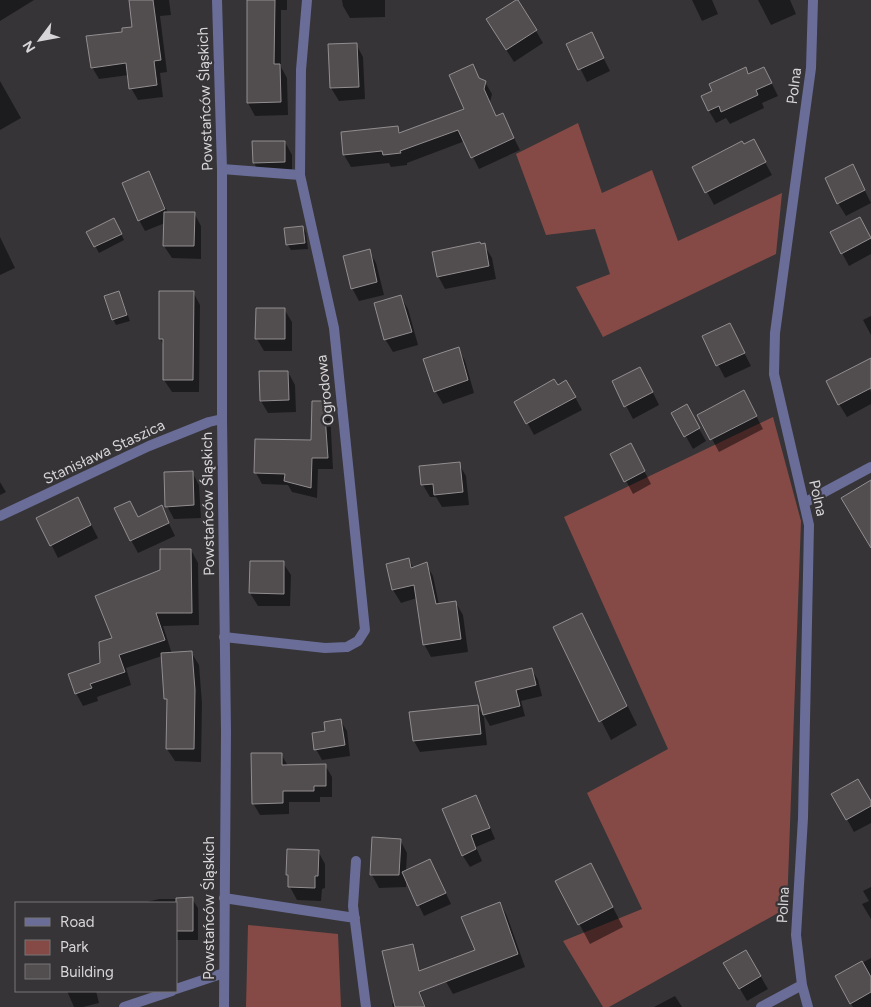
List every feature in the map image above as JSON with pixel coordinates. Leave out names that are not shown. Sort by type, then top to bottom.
[{"type":"street","name":"Powstańców Śląskich","points":[[217,0],[222,168],[222,420],[226,732],[224,1007]]},
{"type":"street","name":"Ogrodowa","points":[[224,637],[325,648],[347,647],[358,641],[365,630],[334,328],[300,175],[301,70],[307,0]]},
{"type":"street","name":"Polna","points":[[808,1007],[802,985],[796,935],[807,702],[810,526],[774,374],[774,350],[811,68],[813,0]]},
{"type":"street","points":[[222,168],[300,175]]},
{"type":"street","name":"Stanisława Staszica","points":[[0,516],[149,446],[209,422],[222,420]]},
{"type":"street","points":[[804,503],[871,467]]},
{"type":"street","points":[[356,861],[353,906],[366,1007]]},
{"type":"street","points":[[224,898],[355,918]]},
{"type":"street","points":[[178,988],[224,973]]},
{"type":"street","points":[[762,1007],[802,985]]},
{"type":"street","points":[[124,1007],[169,992]]},
{"type":"green space","points":[[578,123],[602,193],[652,170],[678,241],[782,193],[776,254],[603,337],[576,287],[610,274],[595,229],[546,235],[516,154]]},
{"type":"green space","points":[[773,417],[801,521],[787,908],[609,1007],[603,1007],[563,941],[642,909],[587,793],[668,749],[564,517]]},
{"type":"green space","points":[[248,925],[338,934],[341,1007],[246,1007]]},
{"type":"building","points":[[129,0],[153,0],[161,60],[154,61],[157,85],[129,89],[126,63],[91,68],[86,36],[122,32],[122,28],[132,27]]},
{"type":"building","points":[[247,0],[275,0],[274,64],[280,64],[281,102],[247,103]]},
{"type":"building","points":[[518,0],[537,30],[506,50],[486,19]]},
{"type":"building","points":[[592,32],[604,58],[578,70],[566,44]]},
{"type":"building","points":[[357,43],[359,87],[330,88],[328,44]]},
{"type":"building","points":[[473,64],[479,78],[486,81],[484,89],[496,116],[503,113],[514,138],[471,158],[458,130],[400,151],[401,153],[383,155],[382,151],[343,155],[341,132],[398,126],[399,133],[464,109],[449,75]]},
{"type":"building","points":[[746,67],[748,74],[764,67],[772,83],[756,90],[758,95],[721,112],[719,106],[708,111],[701,96],[712,91],[709,84]]},
{"type":"building","points":[[754,139],[766,162],[705,193],[692,167],[742,141],[744,144]]},
{"type":"building","points":[[252,141],[285,141],[285,162],[253,163]]},
{"type":"building","points":[[853,164],[865,190],[837,204],[825,178]]},
{"type":"building","points":[[149,171],[165,209],[138,221],[122,183]]},
{"type":"building","points":[[164,212],[195,212],[194,246],[163,246]]},
{"type":"building","points":[[860,217],[871,238],[841,254],[830,232]]},
{"type":"building","points":[[114,218],[122,234],[94,247],[86,232]]},
{"type":"building","points":[[303,226],[305,243],[286,245],[284,228]]},
{"type":"building","points":[[480,242],[481,244],[485,243],[489,266],[437,277],[432,252]]},
{"type":"building","points":[[370,249],[377,282],[351,289],[343,256]]},
{"type":"building","points":[[119,291],[127,315],[112,320],[104,296]]},
{"type":"building","points":[[159,291],[194,291],[193,380],[163,380],[163,339],[159,339]]},
{"type":"building","points":[[401,295],[412,332],[384,340],[374,303]]},
{"type":"building","points":[[256,308],[285,308],[285,339],[255,339]]},
{"type":"building","points":[[730,323],[745,353],[716,366],[702,336]]},
{"type":"building","points":[[459,347],[468,380],[434,392],[423,359]]},
{"type":"building","points":[[871,358],[871,388],[838,405],[826,381]]},
{"type":"building","points":[[640,367],[653,392],[624,407],[612,381]]},
{"type":"building","points":[[259,371],[288,371],[289,400],[260,401]]},
{"type":"building","points":[[554,379],[558,385],[566,380],[576,397],[526,424],[514,402]]},
{"type":"building","points":[[744,390],[757,416],[710,440],[697,415]]},
{"type":"building","points":[[312,401],[324,401],[328,458],[312,458],[311,488],[284,481],[285,474],[254,473],[255,439],[311,440]]},
{"type":"building","points":[[687,404],[700,428],[684,437],[671,413]]},
{"type":"building","points":[[631,443],[645,471],[624,482],[610,454]]},
{"type":"building","points":[[460,462],[463,492],[434,495],[433,484],[421,485],[419,466]]},
{"type":"building","points":[[193,471],[194,505],[165,507],[164,472]]},
{"type":"building","points":[[871,480],[871,548],[841,498]]},
{"type":"building","points":[[78,497],[91,525],[50,546],[36,518]]},
{"type":"building","points":[[130,501],[138,517],[162,505],[169,523],[130,541],[114,508]]},
{"type":"building","points":[[160,549],[191,549],[192,613],[156,613],[165,640],[119,655],[125,672],[90,684],[92,688],[75,694],[68,674],[100,663],[99,642],[112,638],[95,596],[160,570]]},
{"type":"building","points":[[409,558],[411,568],[427,562],[436,604],[456,601],[461,639],[423,645],[414,585],[392,590],[386,564]]},
{"type":"building","points":[[250,561],[284,561],[284,594],[249,593]]},
{"type":"building","points":[[582,613],[627,706],[599,722],[553,627]]},
{"type":"building","points":[[192,651],[195,690],[194,749],[166,749],[167,699],[164,699],[161,653]]},
{"type":"building","points":[[532,668],[536,685],[516,690],[520,706],[483,715],[475,682]]},
{"type":"building","points":[[478,705],[481,734],[413,741],[409,712]]},
{"type":"building","points":[[341,719],[345,745],[314,750],[312,733],[325,731],[324,722]]},
{"type":"building","points":[[251,753],[282,753],[282,765],[326,764],[326,786],[314,786],[314,791],[283,791],[283,803],[252,804]]},
{"type":"building","points":[[858,779],[871,801],[871,806],[846,820],[831,794]]},
{"type":"building","points":[[476,795],[490,828],[471,835],[476,849],[462,856],[442,809]]},
{"type":"building","points":[[372,837],[401,839],[399,875],[370,875]]},
{"type":"building","points":[[287,849],[319,850],[318,876],[315,876],[315,888],[288,887],[288,875],[286,875]]},
{"type":"building","points":[[430,859],[446,893],[417,906],[402,872]]},
{"type":"building","points":[[591,863],[613,907],[578,925],[555,881]]},
{"type":"building","points":[[193,897],[193,931],[178,931],[178,902],[176,902],[176,898]]},
{"type":"building","points":[[500,902],[518,954],[419,992],[425,1007],[395,1007],[382,951],[413,944],[419,971],[475,950],[461,917]]},
{"type":"building","points":[[746,950],[761,976],[739,989],[723,963]]},
{"type":"building","points":[[862,961],[871,977],[871,992],[850,1004],[835,976]]}]
